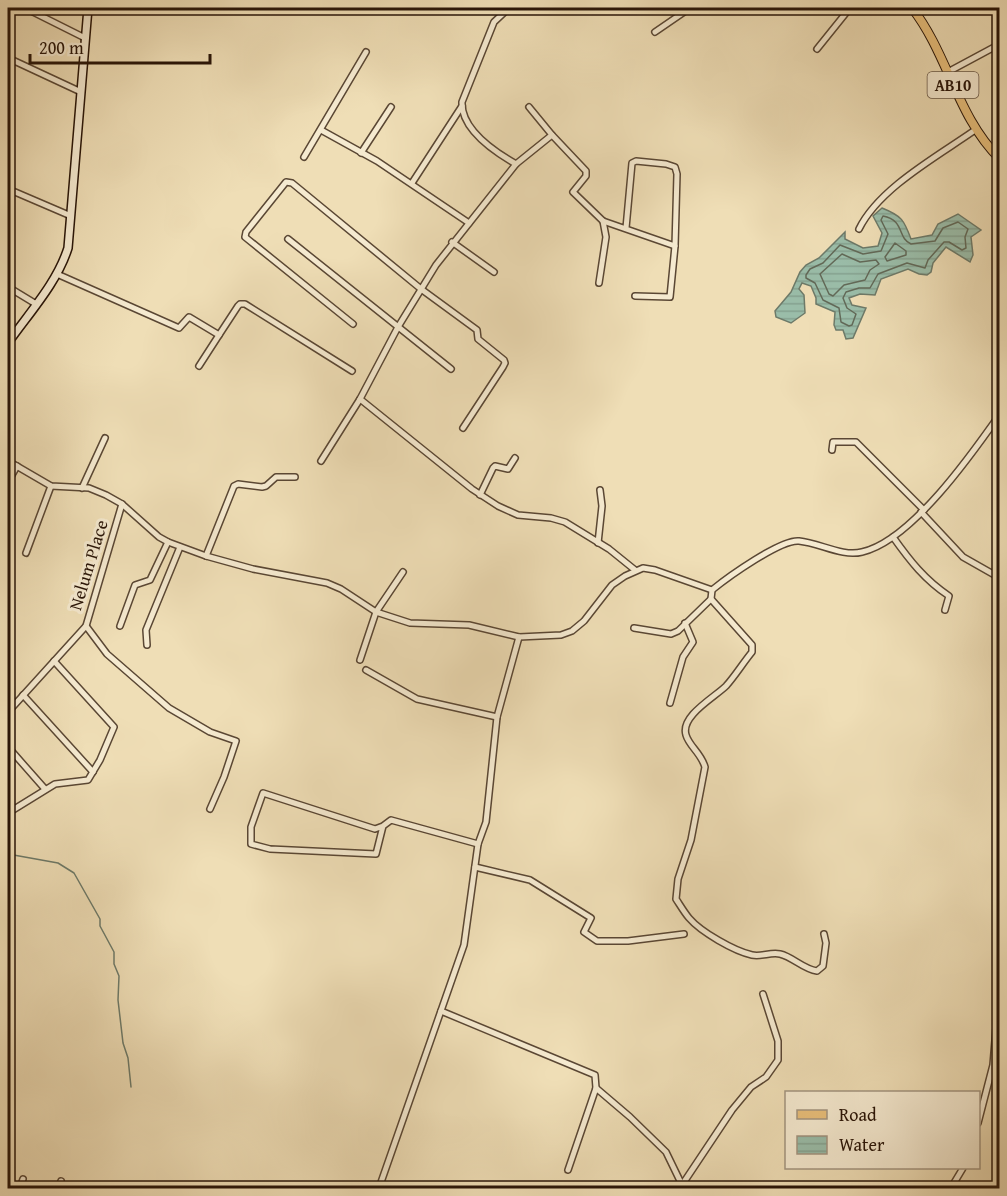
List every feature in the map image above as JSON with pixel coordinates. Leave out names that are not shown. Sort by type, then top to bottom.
[{"type":"main road","points":[[8,343],[57,274],[68,248],[88,8]]},
{"type":"main road","name":"AB10","points":[[912,8],[930,36],[975,130],[999,159]]},
{"type":"street","points":[[25,8],[85,38]]},
{"type":"street","points":[[412,183],[462,106],[494,22],[509,8]]},
{"type":"street","points":[[655,32],[682,10],[690,8]]},
{"type":"street","points":[[817,49],[850,8]]},
{"type":"street","points":[[946,73],[999,44]]},
{"type":"street","points":[[304,157],[366,52]]},
{"type":"street","points":[[8,58],[81,92]]},
{"type":"street","points":[[361,153],[391,106]]},
{"type":"street","points":[[462,106],[467,119],[481,140],[516,164]]},
{"type":"street","points":[[529,107],[586,171],[586,176],[573,192],[603,221],[675,246]]},
{"type":"street","points":[[321,130],[412,183],[469,223]]},
{"type":"street","points":[[860,229],[865,218],[889,191],[975,130]]},
{"type":"street","points":[[321,461],[360,399],[398,327],[452,242],[516,164],[552,135]]},
{"type":"street","points":[[626,228],[632,163],[636,161],[675,167],[677,174],[675,246],[670,297],[635,296]]},
{"type":"street","points":[[353,324],[245,237],[246,232],[286,182],[292,183],[421,289],[477,330],[478,339],[501,355],[505,363],[463,428]]},
{"type":"street","points":[[8,189],[70,216]]},
{"type":"street","points":[[599,283],[606,237],[603,221]]},
{"type":"street","points":[[288,239],[451,369]]},
{"type":"street","points":[[452,242],[494,272]]},
{"type":"street","points":[[57,274],[179,328],[189,317],[219,335]]},
{"type":"street","points":[[8,286],[36,304]]},
{"type":"street","points":[[199,366],[238,306],[245,304],[352,371]]},
{"type":"street","points":[[360,399],[480,495],[506,511],[518,515],[551,518],[565,522],[635,570]]},
{"type":"street","points":[[634,628],[671,634],[711,598],[712,590],[732,574],[780,546],[796,540],[849,553],[862,552],[893,537],[953,478],[999,414]]},
{"type":"street","points":[[82,488],[105,438]]},
{"type":"street","points":[[832,450],[832,442],[856,442],[963,557],[999,578]]},
{"type":"street","points":[[480,495],[493,468],[498,466],[508,469],[515,458]]},
{"type":"street","points":[[8,461],[51,486],[89,488],[106,495],[122,504],[159,537],[180,547],[253,569],[327,583],[341,589],[376,612],[410,623],[469,626],[519,637],[561,635],[572,631],[596,608],[612,585],[635,570],[643,568],[712,590]]},
{"type":"street","points":[[8,483],[16,466]]},
{"type":"street","points":[[206,556],[234,486],[238,484],[262,487],[276,477],[295,477]]},
{"type":"street","points":[[26,553],[51,486]]},
{"type":"street","points":[[598,543],[597,535],[602,518],[600,490]]},
{"type":"street","name":"Nelum Place","points":[[8,712],[86,626],[122,504]]},
{"type":"street","points":[[893,537],[915,568],[931,584],[949,596],[945,610]]},
{"type":"street","points":[[120,626],[135,585],[150,580],[168,542]]},
{"type":"street","points":[[147,645],[146,630],[180,547]]},
{"type":"street","points":[[360,660],[376,612],[404,572]]},
{"type":"street","points":[[711,598],[752,645],[752,652],[725,686],[706,701],[685,727],[686,736],[702,756],[705,767],[691,840],[678,879],[676,899],[690,920],[718,940],[756,956],[782,954],[808,970],[817,971],[823,966],[826,943],[824,934]]},
{"type":"street","points":[[670,703],[683,657],[693,642],[685,623]]},
{"type":"street","points":[[86,626],[107,654],[169,708],[210,732],[236,741],[210,809]]},
{"type":"street","points":[[379,1188],[464,945],[478,844],[486,822],[497,717],[519,637]]},
{"type":"street","points":[[8,813],[55,784],[88,780],[100,760],[114,727],[54,661]]},
{"type":"street","points":[[366,670],[417,699],[497,717]]},
{"type":"street","points":[[23,694],[93,772]]},
{"type":"street","points":[[8,747],[45,789]]},
{"type":"street","points":[[383,826],[376,854],[270,849],[251,844],[251,827],[263,794],[375,829],[390,820],[478,844]]},
{"type":"street","points":[[475,867],[530,880],[591,918],[584,932],[597,941],[628,941],[684,934]]},
{"type":"street","points":[[681,1187],[732,1110],[751,1087],[766,1077],[778,1060],[778,1041],[764,994]]},
{"type":"street","points":[[441,1011],[595,1075],[596,1088],[568,1170]]},
{"type":"street","points":[[980,1115],[993,1065],[999,1011]]},
{"type":"street","points":[[596,1088],[666,1152],[681,1187]]},
{"type":"street","points":[[951,1188],[962,1169]]},
{"type":"street","points":[[20,1188],[23,1179]]},
{"type":"street","points":[[59,1188],[61,1181]]},
{"type":"water","points":[[882,208],[901,219],[911,239],[932,235],[938,224],[958,214],[981,230],[971,237],[973,255],[970,262],[946,247],[927,275],[908,269],[881,279],[875,295],[860,294],[849,298],[852,305],[866,308],[853,338],[846,339],[843,330],[836,330],[835,312],[816,304],[811,286],[802,283],[799,289],[804,295],[805,313],[791,323],[776,317],[775,311],[791,292],[800,272],[806,265],[819,258],[845,232],[845,239],[863,248],[878,246],[882,233],[873,216]]},
{"type":"waterway","points":[[8,854],[58,863],[74,873],[100,919],[100,926],[114,952],[114,964],[119,976],[118,1000],[131,1087]]}]
